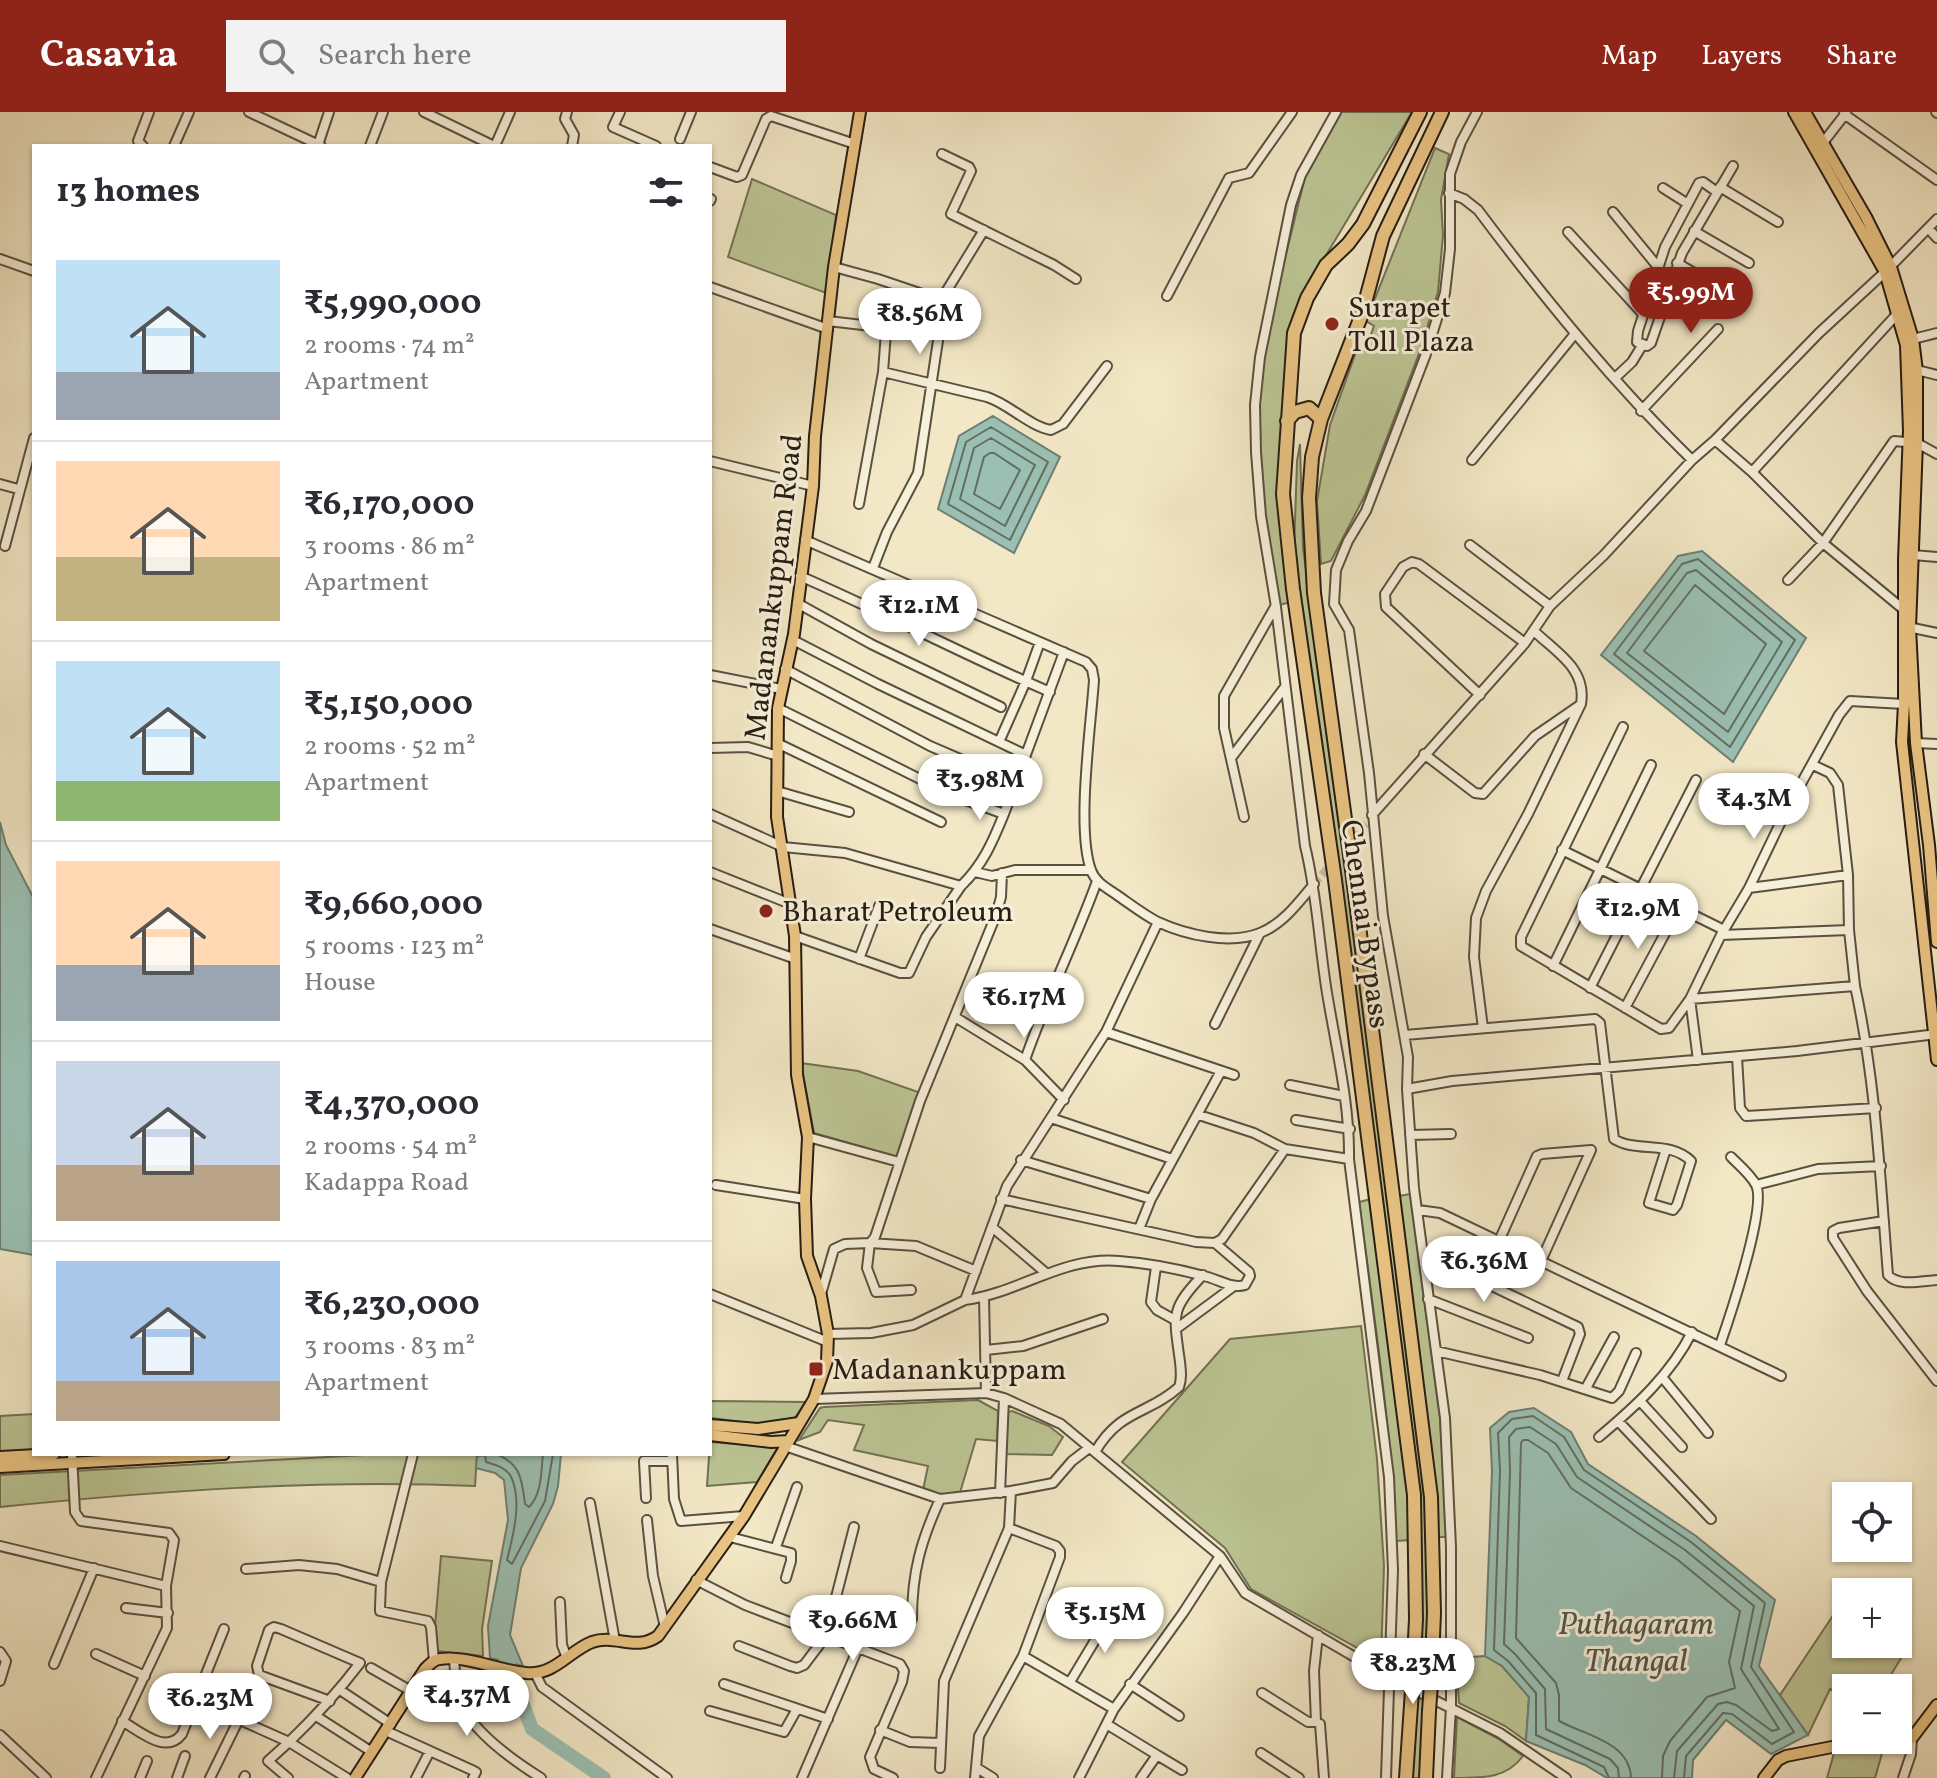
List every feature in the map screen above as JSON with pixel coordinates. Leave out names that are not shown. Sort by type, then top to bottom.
[{"type":"highway","name":"Chennai Bypass","points":[[1406,1778],[1416,1619],[1414,1495],[1335,880],[1293,589],[1283,494],[1294,333],[1307,298],[1326,265],[1363,224],[1420,112]]},
{"type":"highway","name":"Chennai Bypass","points":[[1426,1778],[1434,1613],[1431,1497],[1354,883],[1314,593],[1309,498],[1312,457],[1321,419],[1362,314],[1383,236],[1442,112]]},
{"type":"highway","points":[[1363,224],[1383,236]]},
{"type":"highway","points":[[1287,421],[1295,412],[1309,408],[1321,419]]},
{"type":"main road","name":"Madanankuppam Road","points":[[665,1627],[744,1516],[814,1399],[827,1361],[828,1338],[821,1296],[807,1256],[805,1199],[808,1137],[797,1075],[795,936],[777,817],[777,743],[778,708],[793,640],[813,486],[815,436],[834,267],[860,112]]},
{"type":"main road","points":[[1794,112],[1848,196]]},
{"type":"main road","points":[[1805,112],[1888,269],[1913,339],[1913,555],[1906,627],[1902,742],[1937,1060]]},
{"type":"main road","points":[[1888,269],[1913,369]]},
{"type":"main road","points":[[1913,442],[1903,609],[1934,887],[1937,942]]},
{"type":"main road","points":[[712,1425],[758,1429],[799,1423]]},
{"type":"main road","points":[[712,1435],[787,1443]]},
{"type":"main road","points":[[0,1457],[32,1455]]},
{"type":"main road","points":[[0,1467],[72,1459],[163,1456]]},
{"type":"main road","points":[[355,1778],[425,1669],[434,1661],[454,1660],[530,1673],[545,1671],[590,1643],[615,1641],[639,1645],[649,1642],[665,1627]]},
{"type":"main road","points":[[1912,1738],[1937,1706]]},
{"type":"main road","points":[[1764,1778],[1778,1760],[1786,1756],[1832,1747]]},
{"type":"street","points":[[141,144],[138,141],[149,112]]},
{"type":"street","points":[[175,144],[189,112]]},
{"type":"street","points":[[249,112],[318,144]]},
{"type":"street","points":[[320,144],[329,112]]},
{"type":"street","points":[[371,144],[383,112]]},
{"type":"street","points":[[424,112],[490,144]]},
{"type":"street","points":[[495,144],[510,112]]},
{"type":"street","points":[[567,112],[565,119],[574,135],[572,144]]},
{"type":"street","points":[[620,112],[613,127],[651,144]]},
{"type":"street","points":[[680,139],[691,112]]},
{"type":"street","points":[[1167,296],[1229,178],[1249,173],[1292,112]]},
{"type":"street","points":[[1336,112],[1301,175],[1291,205],[1260,357],[1255,405],[1256,452],[1261,516],[1276,607],[1305,846],[1314,884],[1320,951],[1350,1129],[1349,1159],[1389,1477],[1393,1570],[1386,1778]]},
{"type":"street","points":[[1447,1778],[1451,1707],[1451,1547],[1445,1418],[1410,1135],[1405,1035],[1383,916],[1369,773],[1349,630],[1334,604],[1336,570],[1348,541],[1366,511],[1426,354],[1445,293],[1449,267],[1450,174],[1477,112]]},
{"type":"street","points":[[1822,144],[1845,113],[1937,180]]},
{"type":"street","points":[[712,168],[737,177],[742,175],[766,119],[771,116],[855,144]]},
{"type":"street","points":[[942,154],[969,167],[971,171],[951,214],[1076,279]]},
{"type":"street","points":[[1733,166],[1719,189],[1694,231],[1677,263],[1651,343],[1647,346],[1636,340],[1665,247],[1699,183],[1719,189],[1778,222]]},
{"type":"street","points":[[1663,188],[1688,204]]},
{"type":"street","points":[[1449,193],[1464,199],[1478,210],[1574,335],[1641,411],[1692,460]]},
{"type":"street","points":[[1613,212],[1658,267]]},
{"type":"street","points":[[1372,816],[1525,643],[1550,606],[1604,555],[1692,460],[1937,219]]},
{"type":"street","points":[[1929,229],[1937,238]]},
{"type":"street","points":[[834,267],[945,302],[984,230]]},
{"type":"street","points":[[1694,231],[1749,263]]},
{"type":"street","points":[[1568,232],[1643,314]]},
{"type":"street","points":[[0,259],[32,270]]},
{"type":"street","points":[[1677,263],[1729,293]]},
{"type":"street","points":[[712,288],[828,325],[884,329],[887,338],[883,372],[859,504]]},
{"type":"street","points":[[1752,472],[1898,313]]},
{"type":"street","points":[[1641,411],[1718,329]]},
{"type":"street","points":[[1913,339],[1937,333]]},
{"type":"street","points":[[873,568],[887,532],[918,473],[939,334]]},
{"type":"street","points":[[1472,460],[1574,335]]},
{"type":"street","points":[[1615,378],[1632,362],[1643,344]]},
{"type":"street","points":[[883,372],[1000,401],[1040,427],[1051,430],[1063,424],[1107,366]]},
{"type":"street","points":[[1913,369],[1937,375]]},
{"type":"street","points":[[1715,440],[1823,543],[1903,609]]},
{"type":"street","points":[[1788,580],[1823,543],[1894,441],[1913,442],[1937,454]]},
{"type":"street","points":[[5,546],[32,444]]},
{"type":"street","points":[[712,461],[813,486]]},
{"type":"street","points":[[0,484],[18,489]]},
{"type":"street","points":[[805,540],[1064,652],[1086,662],[1092,669],[1094,680],[1085,817],[1091,870],[1097,881],[1158,922],[1228,938],[1260,933],[1283,919],[1314,884]]},
{"type":"street","points":[[1470,545],[1550,606]]},
{"type":"street","points":[[1913,555],[1937,557]]},
{"type":"street","points":[[1480,695],[1386,607],[1385,594],[1403,567],[1412,562],[1419,564],[1525,643]]},
{"type":"street","points":[[800,576],[884,612],[979,661],[1050,692]]},
{"type":"street","points":[[797,603],[871,644],[1001,707]]},
{"type":"street","points":[[1244,817],[1224,728],[1224,696],[1276,607]]},
{"type":"street","points":[[1906,627],[1937,633]]},
{"type":"street","points":[[1483,1028],[1474,957],[1474,933],[1480,903],[1528,814],[1581,704],[1583,691],[1577,671],[1534,631]]},
{"type":"street","points":[[793,640],[1026,755]]},
{"type":"street","points":[[999,742],[1040,642]]},
{"type":"street","points":[[795,936],[900,973],[909,973],[926,937],[991,846],[1064,652]]},
{"type":"street","points":[[785,669],[930,746],[1016,783]]},
{"type":"street","points":[[712,675],[781,689]]},
{"type":"street","points":[[1231,758],[1285,687]]},
{"type":"street","points":[[1623,727],[1520,943],[1524,950],[1665,1029],[1675,1021],[1690,999],[1839,715],[1850,701],[1904,704]]},
{"type":"street","points":[[1424,754],[1475,793],[1483,794],[1535,736],[1581,704]]},
{"type":"street","points":[[778,708],[952,795],[1004,814]]},
{"type":"street","points":[[777,743],[941,822]]},
{"type":"street","points":[[1916,743],[1937,744]]},
{"type":"street","points":[[712,748],[748,747],[778,756]]},
{"type":"street","points":[[1553,966],[1651,765]]},
{"type":"street","points":[[1813,765],[1830,773],[1838,785],[1855,986],[1876,1108],[1891,1279],[1900,1282],[1937,1280]]},
{"type":"street","points":[[1590,988],[1696,780]]},
{"type":"street","points":[[777,791],[849,812]]},
{"type":"street","points":[[712,815],[783,847],[845,853],[961,886]]},
{"type":"street","points":[[1562,850],[1723,932],[1849,930]]},
{"type":"street","points":[[975,872],[992,876],[1015,870],[1091,870]]},
{"type":"street","points":[[712,873],[788,903]]},
{"type":"street","points":[[911,1290],[876,1292],[867,1268],[870,1243],[875,1237],[920,1101],[996,915],[1001,897],[1002,873]]},
{"type":"street","points":[[1749,888],[1848,875]]},
{"type":"street","points":[[1025,1060],[1038,1021],[1076,939],[1097,881]]},
{"type":"street","points":[[859,959],[879,906]]},
{"type":"street","points":[[1625,1008],[1678,909]]},
{"type":"street","points":[[965,1300],[1001,1199],[1021,1160],[1064,1100],[1106,1032],[1158,922]]},
{"type":"street","points":[[712,930],[796,959]]},
{"type":"street","points":[[1215,1024],[1260,933]]},
{"type":"street","points":[[1690,999],[1855,986]]},
{"type":"street","points":[[1690,999],[1698,1060]]},
{"type":"street","points":[[955,1017],[1025,1060],[1064,1100]]},
{"type":"street","points":[[1405,1035],[1595,1019],[1600,1023],[1614,1139],[1621,1144],[1666,1149],[1682,1154],[1691,1161],[1673,1210],[1649,1203],[1666,1149]]},
{"type":"street","points":[[1106,1032],[1234,1075]]},
{"type":"street","points":[[1407,1089],[1452,1081],[1737,1057],[1936,1034]]},
{"type":"street","points":[[1737,1057],[1740,1108],[1746,1116],[1876,1108]]},
{"type":"street","points":[[1139,1229],[1151,1199],[1221,1071]]},
{"type":"street","points":[[1290,1085],[1344,1096]]},
{"type":"street","points":[[1199,1115],[1254,1133],[1285,1149],[1349,1159]]},
{"type":"street","points":[[1051,1118],[1172,1159]]},
{"type":"street","points":[[1296,1120],[1350,1129]]},
{"type":"street","points":[[1410,1135],[1451,1134]]},
{"type":"street","points":[[808,1137],[899,1162]]},
{"type":"street","points":[[1215,1243],[1227,1232],[1285,1149]]},
{"type":"street","points":[[1499,1241],[1537,1156],[1591,1150],[1541,1261]]},
{"type":"street","points":[[1720,1345],[1738,1288],[1759,1195],[1756,1185],[1731,1157]]},
{"type":"street","points":[[1021,1160],[1151,1199]]},
{"type":"street","points":[[1756,1185],[1818,1169],[1881,1166]]},
{"type":"street","points":[[716,1185],[805,1199]]},
{"type":"street","points":[[712,1295],[828,1338],[913,1325],[965,1300],[1018,1287],[1073,1264],[1119,1261],[1203,1275],[1234,1286],[1245,1285],[1250,1276],[1215,1243],[1196,1242],[1001,1199]]},
{"type":"street","points":[[1418,1210],[1440,1213],[1781,1376]]},
{"type":"street","points":[[1884,1221],[1839,1228],[1833,1231],[1833,1238],[1867,1291],[1937,1381]]},
{"type":"street","points":[[992,1227],[1046,1273]]},
{"type":"street","points":[[821,1296],[834,1249],[845,1244],[916,1246],[976,1271]]},
{"type":"street","points":[[1424,1263],[1473,1277],[1578,1327],[1580,1334],[1562,1381]]},
{"type":"street","points":[[1156,1267],[1151,1302],[1175,1324]]},
{"type":"street","points":[[787,1443],[940,1499],[1000,1493],[1053,1483],[1072,1461],[1092,1450],[1118,1423],[1179,1387],[1181,1376],[1175,1324],[1179,1301],[1203,1275]]},
{"type":"street","points":[[1175,1324],[1234,1286]]},
{"type":"street","points":[[984,1297],[986,1393]]},
{"type":"street","points":[[1428,1299],[1528,1338]]},
{"type":"street","points":[[986,1350],[1023,1346],[1103,1319]]},
{"type":"street","points":[[1599,1437],[1662,1377],[1681,1354],[1692,1332]]},
{"type":"street","points":[[1586,1388],[1614,1337]]},
{"type":"street","points":[[1436,1351],[1562,1381],[1614,1398],[1636,1353]]},
{"type":"street","points":[[1662,1377],[1708,1433]]},
{"type":"street","points":[[814,1399],[986,1393],[1061,1424],[1220,1556],[1245,1593],[1389,1677],[1500,1733],[1566,1778]]},
{"type":"street","points":[[1000,1493],[1004,1398]]},
{"type":"street","points":[[1640,1401],[1682,1447]]},
{"type":"street","points":[[1618,1421],[1711,1519]]},
{"type":"street","points":[[412,1456],[381,1582],[380,1611],[428,1621],[434,1661]]},
{"type":"street","points":[[646,1498],[644,1461],[672,1458],[674,1499],[681,1521],[744,1516]]},
{"type":"street","points":[[72,1459],[75,1512],[81,1521],[169,1533],[174,1540],[166,1586],[167,1628],[96,1778]]},
{"type":"street","points":[[776,1547],[797,1487]]},
{"type":"street","points":[[940,1768],[944,1681],[1009,1528],[1011,1491]]},
{"type":"street","points":[[912,1619],[914,1571],[921,1544],[940,1499]]},
{"type":"street","points":[[590,1503],[615,1641]]},
{"type":"street","points":[[647,1520],[653,1576],[665,1627]]},
{"type":"street","points":[[739,1646],[797,1668],[804,1665],[826,1636],[854,1527]]},
{"type":"street","points":[[975,1778],[979,1736],[1023,1656],[1060,1557],[1056,1546],[1009,1528]]},
{"type":"street","points":[[730,1537],[789,1552],[792,1556],[786,1578]]},
{"type":"street","points":[[0,1546],[166,1586]]},
{"type":"street","points":[[1079,1778],[1114,1709],[1220,1556]]},
{"type":"street","points":[[246,1569],[299,1565],[337,1569],[381,1582]]},
{"type":"street","points":[[54,1664],[94,1568]]},
{"type":"street","points":[[696,1580],[745,1605],[900,1664],[904,1671],[902,1682],[870,1757],[874,1769],[893,1778]]},
{"type":"street","points":[[560,1602],[562,1645],[567,1658]]},
{"type":"street","points":[[126,1608],[168,1613]]},
{"type":"street","points":[[1070,1682],[1112,1612]]},
{"type":"street","points":[[288,1778],[268,1761],[316,1716],[330,1701],[340,1690],[360,1663],[281,1629],[274,1627],[269,1630],[257,1666],[259,1675],[330,1701]]},
{"type":"street","points":[[122,1721],[160,1742],[169,1745],[176,1742],[224,1629]]},
{"type":"street","points":[[1262,1693],[1308,1722],[1316,1722],[1314,1671],[1318,1635]]},
{"type":"street","points":[[802,1778],[858,1648]]},
{"type":"street","points":[[0,1652],[6,1661],[0,1681]]},
{"type":"street","points":[[96,1654],[145,1676]]},
{"type":"street","points":[[1023,1656],[1114,1709]]},
{"type":"street","points":[[454,1660],[459,1700],[469,1716],[497,1747],[541,1778]]},
{"type":"street","points":[[371,1668],[411,1691]]},
{"type":"street","points":[[530,1673],[542,1687],[667,1778]]},
{"type":"street","points":[[724,1684],[828,1719]]},
{"type":"street","points":[[1130,1684],[1179,1716]]},
{"type":"street","points":[[340,1690],[388,1728],[486,1778]]},
{"type":"street","points":[[710,1711],[784,1732],[797,1709]]},
{"type":"street","points":[[220,1711],[289,1742],[347,1778]]},
{"type":"street","points":[[316,1716],[372,1752]]},
{"type":"street","points":[[210,1778],[239,1719]]},
{"type":"street","points":[[1320,1724],[1324,1778]]},
{"type":"street","points":[[1108,1725],[1182,1770]]},
{"type":"street","points":[[880,1730],[910,1742],[940,1743]]},
{"type":"street","points":[[0,1735],[39,1776]]},
{"type":"street","points":[[416,1778],[430,1751]]},
{"type":"street","points":[[1261,1753],[1299,1778]]},
{"type":"street","points":[[1903,1778],[1911,1754]]},
{"type":"street","points":[[1141,1778],[1157,1755]]},
{"type":"street","points":[[177,1778],[185,1756]]},
{"type":"street","points":[[140,1778],[147,1761]]},
{"type":"street","points":[[977,1768],[993,1778]]},
{"type":"green space","points":[[1341,112],[1412,112],[1301,297],[1283,415],[1290,602],[1280,605],[1259,455],[1259,407],[1264,356],[1305,177]]},
{"type":"green space","points":[[1435,148],[1449,154],[1441,200],[1443,235],[1438,292],[1420,351],[1365,495],[1331,561],[1321,564],[1317,501],[1330,425],[1357,349],[1365,351],[1374,326],[1366,321]]},
{"type":"green space","points":[[752,179],[836,215],[826,293],[728,257]]},
{"type":"green space","points":[[1300,444],[1303,548],[1428,1497],[1430,1621],[1421,1778],[1410,1778],[1418,1498],[1294,550]]},
{"type":"green space","points":[[801,1063],[858,1071],[921,1093],[897,1157],[814,1133]]},
{"type":"green space","points":[[1410,1194],[1440,1418],[1447,1537],[1437,1537],[1399,1196]]},
{"type":"green space","points":[[1371,1199],[1410,1496],[1411,1540],[1396,1541],[1386,1413],[1359,1202]]},
{"type":"green space","points":[[1361,1326],[1377,1459],[1384,1566],[1381,1661],[1251,1589],[1225,1548],[1122,1462],[1230,1339]]},
{"type":"green space","points":[[978,1400],[998,1411],[997,1441],[976,1439],[959,1496],[949,1498],[923,1490],[928,1466],[854,1450],[864,1425],[828,1420],[820,1432],[799,1440],[820,1408],[824,1407]]},
{"type":"green space","points":[[712,1401],[806,1402],[794,1418],[765,1424],[712,1418]]},
{"type":"green space","points":[[1008,1412],[1049,1426],[1063,1437],[1052,1455],[1005,1454]]},
{"type":"green space","points":[[32,1414],[32,1450],[0,1452],[0,1416]]},
{"type":"green space","points":[[712,1442],[778,1447],[757,1482],[707,1486]]},
{"type":"green space","points":[[347,1456],[477,1456],[475,1486],[297,1485],[0,1507],[0,1475]]},
{"type":"green space","points":[[441,1556],[492,1561],[482,1629],[483,1656],[437,1651],[435,1626]]},
{"type":"green space","points":[[1832,1617],[1832,1658],[1901,1658],[1891,1674],[1832,1674],[1832,1690],[1808,1735],[1780,1695]]},
{"type":"green space","points":[[1485,1656],[1502,1666],[1529,1697],[1526,1741],[1505,1726],[1459,1703],[1456,1658]]},
{"type":"green space","points":[[1457,1717],[1499,1739],[1523,1756],[1502,1773],[1454,1778]]},
{"type":"green space","points":[[1834,1754],[1882,1754],[1875,1778],[1827,1778]]},
{"type":"water","points":[[993,416],[1060,457],[1014,553],[938,509],[959,436]]},
{"type":"water","points":[[1702,551],[1806,638],[1733,762],[1601,655],[1678,556]]},
{"type":"water","points":[[0,822],[6,845],[32,895],[32,1255],[0,1249]]},
{"type":"water","name":"Puthagaram Thangal","points":[[1534,1408],[1571,1432],[1588,1464],[1696,1536],[1775,1600],[1759,1666],[1808,1735],[1771,1754],[1726,1720],[1693,1760],[1692,1778],[1607,1778],[1585,1765],[1526,1741],[1529,1697],[1502,1666],[1485,1656],[1492,1471],[1490,1428],[1509,1412]]},
{"type":"water","points":[[477,1456],[561,1456],[553,1504],[521,1568],[510,1635],[523,1666],[490,1658],[488,1626],[508,1520],[504,1480],[495,1473],[476,1468]]},
{"type":"waterway","points":[[501,1645],[532,1729],[604,1778]]},
{"type":"tunnel","points":[[1314,884],[1372,816]]},
{"type":"place","name":"Surapet Toll Plaza","points":[[1332,324]]},
{"type":"place","name":"Bharat Petroleum","points":[[766,911]]},
{"type":"place","name":"Madanankuppam","points":[[816,1369]]}]
